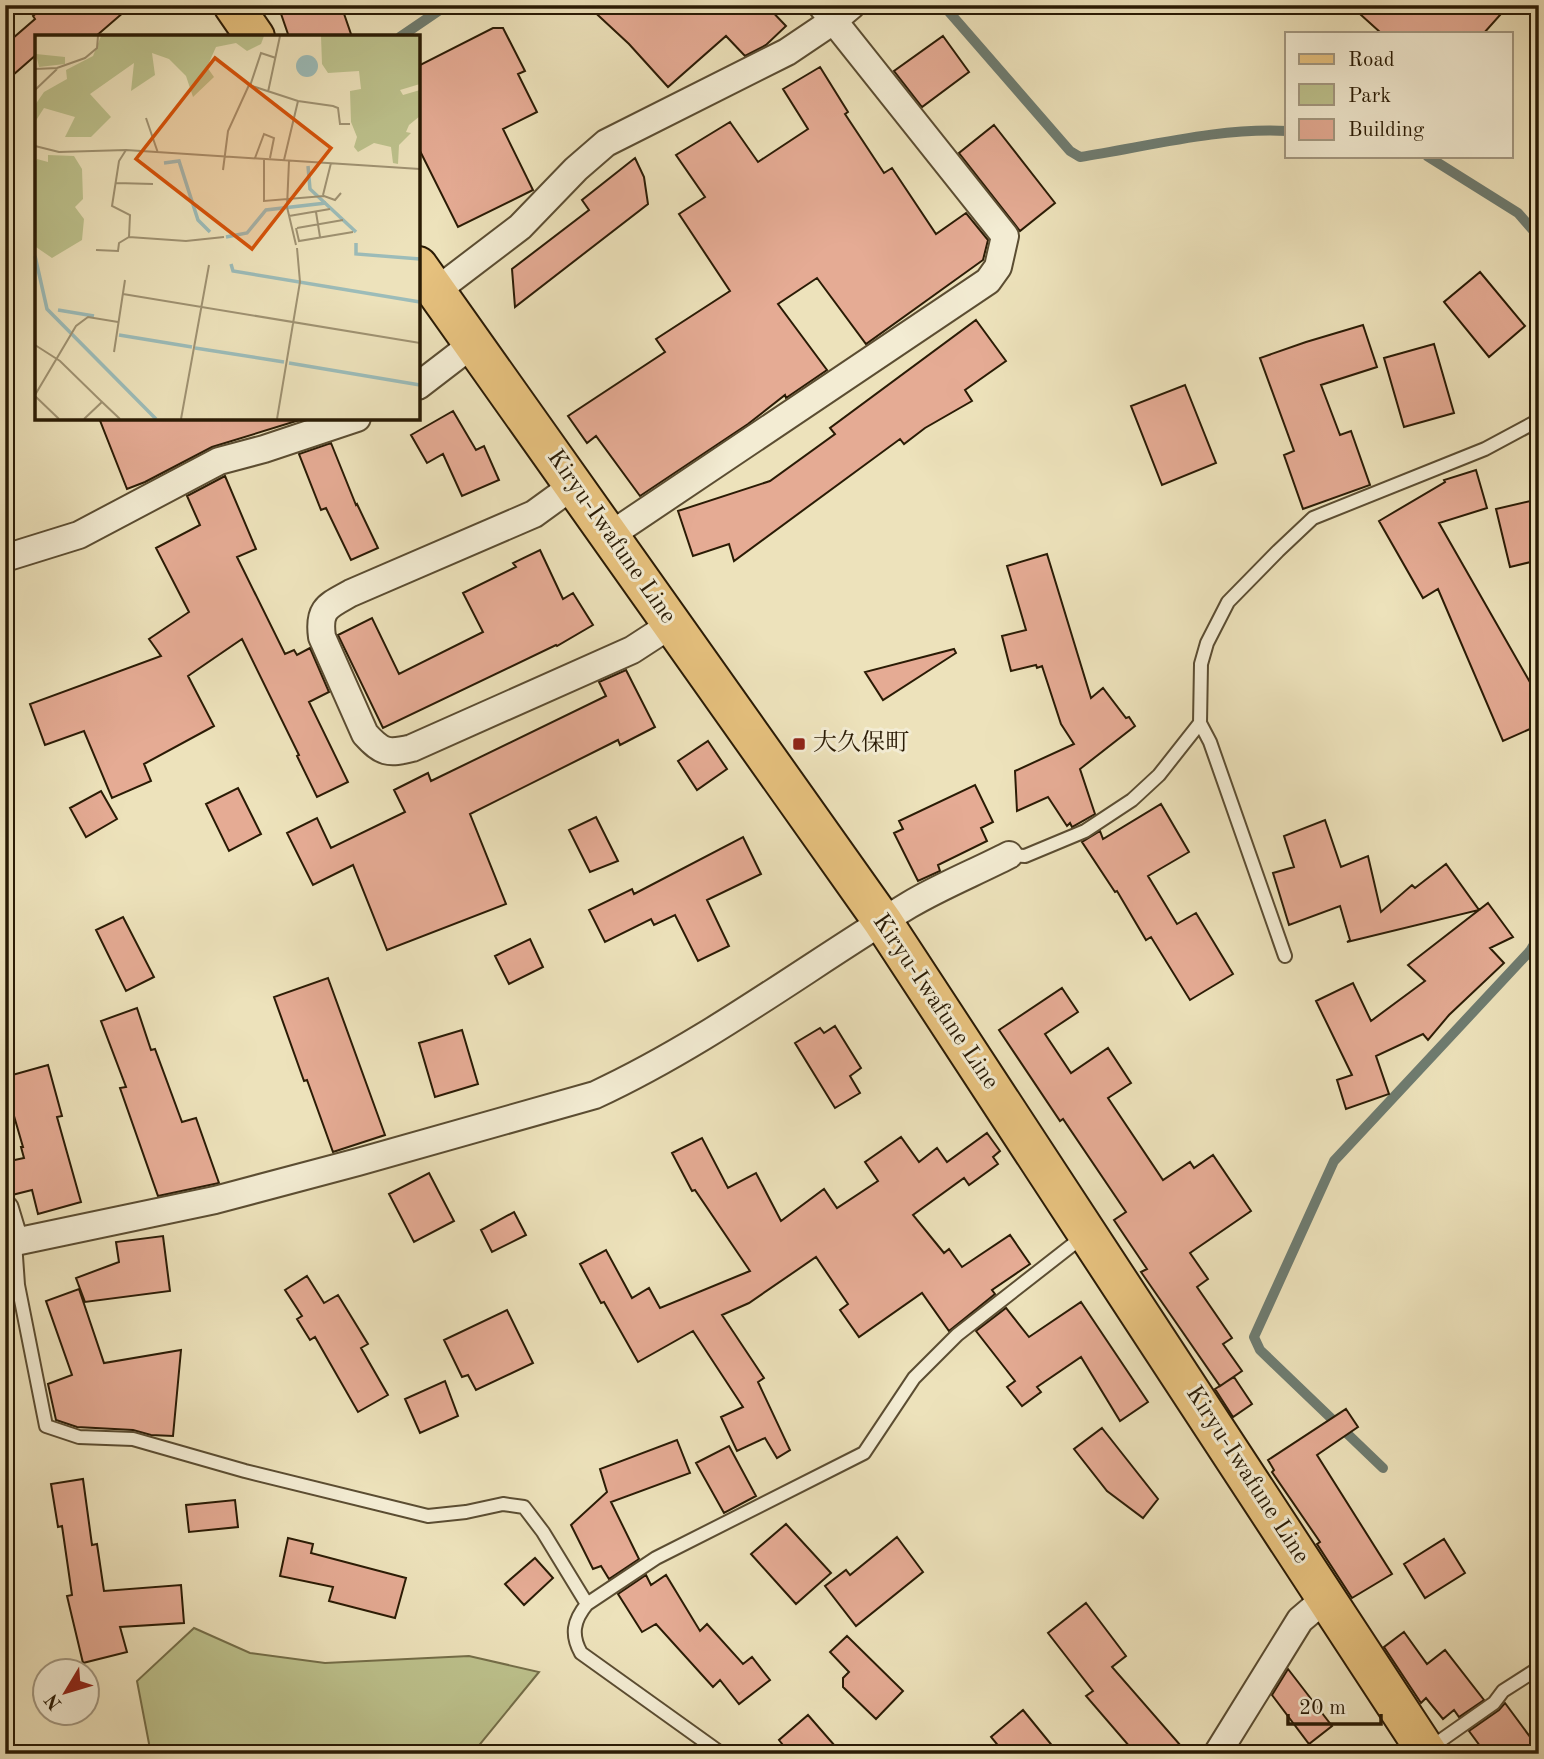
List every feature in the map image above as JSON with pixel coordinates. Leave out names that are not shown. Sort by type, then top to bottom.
[{"type":"main road","points":[[233,5],[255,35]]},
{"type":"main road","name":"Kiryu-Iwafune Line","points":[[427,279],[883,922],[1427,1752]]},
{"type":"street","points":[[427,279],[520,227],[576,169],[606,143],[787,52],[835,10],[1005,236],[998,267],[988,281],[609,536]]},
{"type":"street","points":[[420,384],[474,343]]},
{"type":"street","points":[[5,558],[79,535],[219,461],[352,420]]},
{"type":"street","points":[[574,485],[534,514],[351,593],[326,607],[320,622],[322,637],[365,734],[376,746],[390,753],[412,748],[632,650],[672,624]]},
{"type":"street","points":[[9,1224],[215,1200],[595,1095],[628,1080],[750,1008],[912,904],[1009,855]]},
{"type":"street","points":[[1217,1754],[1300,1620],[1327,1597]]},
{"type":"lane","points":[[1285,956],[1210,741],[1200,723],[1201,663],[1217,620],[1245,582],[1312,518],[1485,449],[1539,420]]},
{"type":"lane","points":[[1009,855],[1025,856],[1085,831],[1132,800],[1159,775],[1200,723]]},
{"type":"lane","points":[[9,1224],[18,1285],[46,1426],[79,1437],[133,1439],[246,1471],[428,1516],[503,1504],[524,1507],[543,1532],[587,1605]]},
{"type":"lane","points":[[722,1754],[581,1654],[573,1639],[579,1614],[587,1605],[656,1558],[864,1453],[914,1378],[957,1335],[1088,1233]]},
{"type":"lane","points":[[1427,1752],[1494,1703],[1503,1691],[1539,1668]]},
{"type":"green space","points":[[194,1628],[250,1653],[325,1663],[469,1656],[539,1672],[472,1754],[151,1754],[137,1681]]},
{"type":"building","points":[[45,5],[132,5],[97,35],[35,35],[35,56],[5,82],[5,45],[35,19],[33,16]]},
{"type":"building","points":[[278,5],[341,5],[351,35],[288,35]]},
{"type":"building","points":[[587,5],[766,5],[786,26],[766,45],[745,56],[726,36],[668,87],[629,44]]},
{"type":"building","points":[[1350,5],[1509,5],[1485,32],[1380,32]]},
{"type":"building","points":[[493,28],[503,28],[525,71],[518,74],[537,112],[503,129],[533,190],[458,227],[420,151],[420,65]]},
{"type":"building","points":[[943,36],[969,72],[922,107],[894,71]]},
{"type":"building","points":[[820,67],[848,112],[845,114],[884,173],[892,168],[936,234],[966,213],[988,240],[983,260],[866,344],[817,278],[778,304],[827,370],[786,398],[785,395],[748,424],[640,496],[596,436],[587,443],[568,416],[665,352],[656,339],[730,291],[679,214],[705,197],[676,155],[730,122],[758,162],[808,129],[783,89]]},
{"type":"building","points":[[994,125],[1055,203],[1020,231],[959,153]]},
{"type":"building","points":[[635,158],[644,177],[648,204],[515,307],[512,269],[589,210],[582,200]]},
{"type":"building","points":[[1480,272],[1525,326],[1489,357],[1444,302]]},
{"type":"building","points":[[976,320],[1006,361],[965,390],[972,401],[925,428],[904,444],[900,439],[734,561],[729,544],[693,556],[678,511],[770,481],[835,434],[830,428]]},
{"type":"building","points":[[1363,325],[1377,367],[1321,385],[1340,435],[1351,431],[1370,485],[1303,509],[1284,455],[1294,451],[1260,358]]},
{"type":"building","points":[[1434,344],[1454,413],[1404,427],[1384,358]]},
{"type":"building","points":[[1185,385],[1216,463],[1162,485],[1131,406]]},
{"type":"building","points":[[453,411],[476,450],[484,446],[499,480],[462,496],[443,454],[427,463],[411,435]]},
{"type":"building","points":[[100,420],[300,420],[212,447],[127,489]]},
{"type":"building","points":[[331,443],[356,505],[378,548],[351,560],[326,508],[321,510],[299,454]]},
{"type":"building","points":[[1476,470],[1487,508],[1439,523],[1539,698],[1539,725],[1503,741],[1438,589],[1423,598],[1379,521],[1445,482],[1444,480]]},
{"type":"building","points":[[225,476],[256,549],[237,557],[285,654],[294,650],[297,655],[310,648],[329,692],[309,702],[348,782],[317,797],[242,639],[188,676],[214,726],[144,764],[151,781],[112,798],[84,731],[45,745],[30,704],[161,656],[149,639],[189,612],[156,548],[200,525],[187,496]]},
{"type":"building","points":[[1539,499],[1539,560],[1510,567],[1496,509]]},
{"type":"building","points":[[540,550],[563,599],[573,593],[593,625],[557,646],[383,728],[338,635],[372,618],[399,674],[483,632],[463,593],[516,567],[513,563]]},
{"type":"building","points":[[1047,554],[1091,698],[1103,688],[1135,726],[1080,769],[1095,814],[1072,827],[1070,823],[1067,826],[1048,797],[1017,811],[1015,771],[1074,744],[1061,724],[1042,666],[1011,671],[1002,636],[1026,630],[1007,566]]},
{"type":"building","points":[[954,649],[956,653],[883,700],[865,672]]},
{"type":"building","points":[[626,670],[655,727],[620,745],[618,740],[470,814],[506,904],[387,950],[353,865],[313,885],[287,833],[317,818],[331,848],[405,812],[394,790],[428,773],[431,781],[606,696],[599,682]]},
{"type":"building","points":[[708,741],[727,769],[697,790],[678,761]]},
{"type":"building","points":[[975,785],[993,822],[981,828],[987,841],[938,865],[940,871],[918,881],[894,833],[903,829],[899,821]]},
{"type":"building","points":[[238,788],[261,834],[229,851],[206,804]]},
{"type":"building","points":[[101,791],[117,819],[86,837],[70,808]]},
{"type":"building","points":[[1161,804],[1189,852],[1148,876],[1177,924],[1196,913],[1233,974],[1190,1000],[1151,937],[1146,940],[1117,891],[1115,892],[1082,842],[1100,831],[1103,839]]},
{"type":"building","points":[[596,817],[618,861],[590,872],[569,830]]},
{"type":"building","points":[[1325,820],[1341,867],[1368,856],[1381,912],[1412,885],[1415,888],[1446,864],[1479,910],[1347,942],[1350,940],[1340,906],[1289,925],[1273,873],[1294,867],[1284,836]]},
{"type":"building","points":[[743,837],[761,874],[707,900],[729,946],[698,961],[675,915],[654,925],[651,919],[605,942],[589,910],[632,889],[634,894]]},
{"type":"building","points":[[1488,903],[1513,937],[1490,948],[1504,963],[1449,1015],[1428,1040],[1423,1034],[1376,1056],[1389,1094],[1346,1109],[1337,1080],[1352,1075],[1316,1001],[1353,983],[1371,1021],[1425,981],[1408,965]]},
{"type":"building","points":[[123,917],[154,977],[126,991],[96,930]]},
{"type":"building","points":[[530,939],[543,967],[509,984],[495,956]]},
{"type":"building","points":[[328,978],[385,1135],[333,1152],[274,997]]},
{"type":"building","points":[[1062,988],[1078,1012],[1045,1034],[1071,1073],[1108,1048],[1131,1083],[1108,1098],[1163,1180],[1190,1162],[1194,1168],[1213,1155],[1251,1211],[1190,1253],[1208,1279],[1197,1287],[1232,1338],[1223,1344],[1242,1371],[1220,1386],[1141,1272],[1147,1269],[1114,1220],[1126,1212],[999,1030]]},
{"type":"building","points":[[137,1008],[151,1050],[155,1049],[182,1122],[196,1118],[219,1183],[158,1196],[120,1088],[126,1087],[101,1021]]},
{"type":"building","points":[[835,1026],[861,1068],[850,1076],[860,1093],[835,1108],[795,1043],[820,1028],[824,1033]]},
{"type":"building","points":[[462,1030],[478,1084],[435,1097],[419,1043]]},
{"type":"building","points":[[48,1065],[62,1116],[57,1117],[81,1202],[38,1214],[32,1190],[12,1195],[5,1170],[5,1162],[24,1158],[5,1077]]},
{"type":"building","points":[[987,1133],[1000,1151],[993,1157],[998,1164],[969,1185],[964,1178],[913,1215],[944,1253],[949,1249],[962,1267],[1010,1235],[1030,1264],[992,1290],[995,1294],[949,1331],[922,1293],[859,1337],[840,1310],[848,1304],[816,1257],[749,1303],[722,1315],[764,1378],[758,1382],[790,1450],[777,1458],[765,1438],[737,1451],[721,1417],[743,1407],[693,1331],[638,1362],[580,1264],[606,1250],[632,1298],[649,1288],[660,1308],[750,1271],[695,1190],[692,1191],[672,1153],[702,1138],[728,1188],[756,1173],[781,1221],[824,1189],[837,1208],[878,1181],[865,1162],[901,1137],[919,1162],[937,1148],[947,1162]]},
{"type":"building","points":[[429,1173],[454,1221],[414,1242],[389,1194]]},
{"type":"building","points":[[514,1212],[526,1235],[492,1252],[481,1230]]},
{"type":"building","points":[[163,1236],[170,1291],[85,1302],[76,1278],[119,1262],[116,1242]]},
{"type":"building","points":[[307,1276],[324,1303],[338,1295],[368,1344],[361,1348],[388,1395],[358,1412],[315,1337],[310,1340],[297,1319],[302,1316],[285,1290]]},
{"type":"building","points":[[79,1289],[104,1363],[181,1350],[173,1436],[151,1435],[133,1430],[77,1427],[56,1420],[48,1384],[72,1375],[46,1301]]},
{"type":"building","points":[[1081,1302],[1148,1402],[1120,1421],[1081,1357],[1037,1387],[1041,1392],[1022,1406],[1007,1387],[1015,1381],[976,1331],[1006,1308],[1029,1337]]},
{"type":"building","points":[[507,1310],[533,1363],[476,1390],[468,1375],[462,1377],[444,1340]]},
{"type":"building","points":[[1234,1377],[1252,1404],[1233,1417],[1215,1389]]},
{"type":"building","points":[[445,1381],[458,1416],[420,1433],[405,1399]]},
{"type":"building","points":[[1346,1409],[1358,1427],[1317,1455],[1392,1574],[1352,1598],[1317,1544],[1320,1542],[1272,1472],[1274,1470],[1268,1460]]},
{"type":"building","points":[[1102,1428],[1158,1499],[1143,1518],[1107,1491],[1074,1449]]},
{"type":"building","points":[[677,1440],[690,1473],[611,1502],[639,1559],[609,1579],[601,1566],[593,1569],[571,1525],[607,1492],[600,1469]]},
{"type":"building","points":[[729,1446],[756,1496],[724,1513],[696,1463]]},
{"type":"building","points":[[83,1479],[92,1545],[97,1544],[104,1591],[181,1585],[184,1623],[120,1627],[127,1652],[102,1658],[82,1658],[67,1596],[72,1595],[62,1526],[58,1527],[51,1484]]},
{"type":"building","points":[[235,1500],[238,1527],[189,1532],[186,1505]]},
{"type":"building","points":[[786,1524],[831,1573],[796,1604],[751,1554]]},
{"type":"building","points":[[897,1537],[923,1572],[856,1626],[825,1586],[846,1570],[850,1575]]},
{"type":"building","points":[[288,1538],[313,1544],[311,1553],[406,1578],[395,1618],[329,1601],[333,1587],[280,1576]]},
{"type":"building","points":[[1444,1539],[1465,1573],[1425,1598],[1404,1564]]},
{"type":"building","points":[[535,1558],[553,1578],[524,1605],[505,1584]]},
{"type":"building","points":[[646,1575],[651,1585],[666,1575],[700,1631],[707,1624],[743,1664],[752,1657],[770,1680],[739,1704],[720,1680],[713,1687],[656,1624],[642,1632],[618,1594]]},
{"type":"building","points":[[1086,1603],[1126,1656],[1112,1667],[1188,1754],[1136,1754],[1086,1696],[1093,1691],[1048,1633]]},
{"type":"building","points":[[1404,1632],[1427,1664],[1445,1650],[1484,1700],[1459,1717],[1454,1710],[1443,1719],[1426,1698],[1421,1703],[1384,1647]]},
{"type":"building","points":[[847,1636],[903,1691],[876,1719],[843,1687],[843,1678],[849,1672],[830,1652]]},
{"type":"building","points":[[1288,1669],[1332,1726],[1309,1744],[1272,1695]]},
{"type":"building","points":[[1505,1703],[1539,1749],[1539,1754],[1486,1754],[1469,1731]]},
{"type":"building","points":[[1023,1710],[1059,1754],[1005,1754],[991,1737]]},
{"type":"building","points":[[808,1715],[842,1754],[790,1754],[779,1740]]},
{"type":"waterway","points":[[403,35],[447,5]]},
{"type":"waterway","points":[[943,5],[1070,151],[1080,157],[1210,135],[1285,131]]},
{"type":"waterway","points":[[1430,158],[1518,213],[1539,237]]},
{"type":"waterway","points":[[1383,1468],[1260,1350],[1254,1337],[1334,1161],[1530,951],[1539,936]]},
{"type":"place","name":"大久保町","points":[[799,744]]}]
